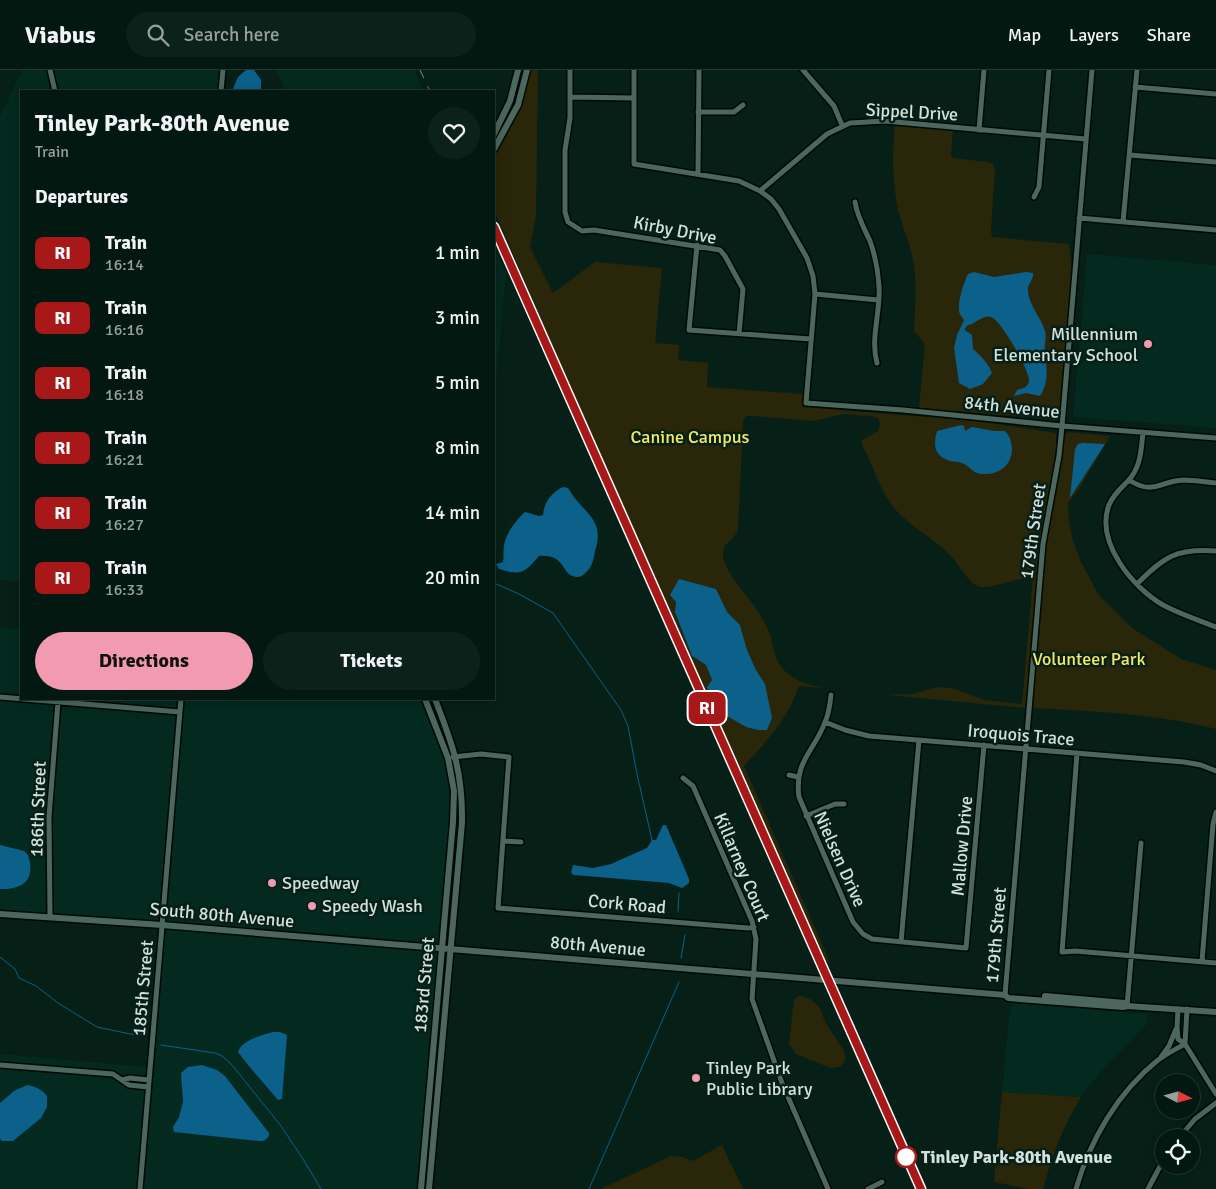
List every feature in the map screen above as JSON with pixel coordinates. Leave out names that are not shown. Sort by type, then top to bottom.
[{"type":"street","points":[[50,70],[55,90]]},
{"type":"street","points":[[221,90],[223,70]]},
{"type":"street","points":[[495,132],[510,101],[518,70]]},
{"type":"street","points":[[495,147],[518,105],[526,70]]},
{"type":"street","points":[[570,70],[570,97],[634,98]]},
{"type":"street","points":[[634,70],[634,164],[739,181],[760,191],[771,199],[779,209],[807,258],[813,276],[814,294],[811,339],[689,330],[697,245]]},
{"type":"street","points":[[698,70],[698,174]]},
{"type":"street","points":[[803,70],[834,106],[842,125]]},
{"type":"street","points":[[979,130],[984,70]]},
{"type":"street","points":[[1034,197],[1039,187],[1050,70]]},
{"type":"street","name":"179th Street","points":[[1005,995],[1043,544],[1059,456],[1092,70]]},
{"type":"street","points":[[1124,222],[1137,70]]},
{"type":"street","points":[[1135,88],[1216,94]]},
{"type":"street","name":"Kirby Drive","points":[[570,97],[570,118],[565,150],[565,212],[568,222],[582,231],[594,230],[720,250],[743,289],[739,334]]},
{"type":"street","points":[[698,112],[734,112],[743,106]]},
{"type":"street","name":"Sippel Drive","points":[[760,191],[822,138],[842,125],[863,121],[885,121],[1086,139]]},
{"type":"street","points":[[1130,155],[1216,162]]},
{"type":"street","points":[[855,202],[856,212],[874,254],[879,288],[875,348],[877,362]]},
{"type":"street","points":[[1079,218],[1216,230]]},
{"type":"street","points":[[814,294],[878,300]]},
{"type":"street","name":"84th Avenue","points":[[811,339],[806,403],[1216,438]]},
{"type":"street","points":[[1143,432],[1140,460],[1137,469],[1114,495],[1108,506],[1106,524],[1109,542],[1126,572],[1152,598],[1216,627]]},
{"type":"street","points":[[1129,480],[1140,486],[1156,488],[1182,480],[1216,483]]},
{"type":"street","points":[[1137,584],[1160,562],[1172,556],[1191,550],[1216,551]]},
{"type":"street","name":"Nielsen Drive","points":[[831,695],[825,722],[803,763],[798,777],[799,797],[856,927],[869,938],[966,948]]},
{"type":"street","points":[[0,697],[20,699]]},
{"type":"street","points":[[35,700],[180,712]]},
{"type":"street","name":"185th Street","points":[[140,1189],[182,700]]},
{"type":"street","name":"183rd Street","points":[[421,1189],[454,822],[454,791],[448,758],[425,700]]},
{"type":"street","name":"183rd Street","points":[[429,1189],[462,817],[461,786],[456,757],[435,700]]},
{"type":"street","name":"186th Street","points":[[50,917],[49,817],[58,702]]},
{"type":"street","name":"Iroquois Trace","points":[[825,722],[845,730],[869,736],[1190,763],[1216,770]]},
{"type":"street","points":[[901,942],[920,740]]},
{"type":"street","name":"Mallow Drive","points":[[966,948],[984,746]]},
{"type":"street","points":[[1077,753],[1062,952],[1076,951],[1216,963]]},
{"type":"street","points":[[448,758],[481,754],[509,757],[504,841],[521,842]]},
{"type":"street","points":[[789,775],[798,777]]},
{"type":"street","name":"Killarney Court","points":[[683,778],[693,786],[754,927],[756,939],[752,974],[752,999],[782,1083],[828,1189]]},
{"type":"street","points":[[806,816],[835,804],[844,804]]},
{"type":"street","points":[[1202,961],[1213,824],[1216,812]]},
{"type":"street","name":"Cork Road","points":[[504,841],[498,908],[754,927]]},
{"type":"street","points":[[1127,1006],[1140,842]]},
{"type":"street","name":"South 80th Avenue","points":[[0,914],[162,925],[442,949]]},
{"type":"street","name":"80th Avenue","points":[[442,949],[752,974]]},
{"type":"street","points":[[752,974],[1005,995],[1008,998],[1216,1012]]},
{"type":"street","points":[[1076,1189],[1090,1152],[1110,1114],[1134,1083],[1160,1058],[1169,1046],[1176,1026],[1178,1009]]},
{"type":"street","points":[[1185,1044],[1187,1010]]},
{"type":"street","points":[[1176,1026],[1178,1039],[1185,1044],[1216,1094]]},
{"type":"street","points":[[1160,1058],[1185,1044]]},
{"type":"street","points":[[0,1064],[113,1074],[129,1085],[148,1087]]},
{"type":"street","points":[[122,1080],[130,1078],[149,1080]]},
{"type":"street","points":[[1187,1129],[1216,1103]]},
{"type":"street","points":[[1148,1189],[1156,1174]]},
{"type":"street","points":[[868,1189],[882,1182]]},
{"type":"shaded area","points":[[22,70],[225,70],[223,90],[20,90],[20,582],[0,580],[0,116]]},
{"type":"shaded area","points":[[276,70],[414,70],[424,90],[285,90]]},
{"type":"shaded area","points":[[495,249],[506,273],[495,396]]},
{"type":"shaded area","name":"Millennium Elementary School","points":[[1087,254],[1216,265],[1216,428],[1073,417]]},
{"type":"shaded area","points":[[0,628],[20,630],[20,700],[180,700],[161,923],[0,910]]},
{"type":"shaded area","points":[[183,700],[427,700],[456,796],[444,947],[164,923]]},
{"type":"shaded area","points":[[163,926],[444,950],[423,1189],[141,1189]]},
{"type":"shaded area","points":[[1014,1003],[1147,1014],[1147,1024],[1100,1072],[1081,1097],[1002,1092],[1010,1008]]},
{"type":"shaded area","points":[[0,1054],[148,1067],[138,1189],[0,1189]]},
{"type":"green space","name":"Canine Campus","points":[[530,70],[538,70],[536,215],[530,247],[553,293],[595,262],[662,268],[655,343],[679,345],[678,360],[708,363],[707,387],[803,394],[803,407],[976,421],[1056,433],[1056,452],[1040,542],[1026,708],[888,695],[912,694],[938,687],[952,688],[984,700],[1022,704],[1033,578],[985,587],[976,585],[942,547],[895,509],[885,494],[862,445],[862,440],[878,431],[880,425],[878,418],[844,414],[812,421],[752,416],[746,416],[743,420],[738,530],[724,547],[724,562],[732,577],[763,620],[770,634],[776,657],[783,669],[797,679],[824,688],[799,686],[783,720],[744,766],[830,962],[824,960],[652,575],[495,212],[495,153],[507,135],[515,118]],"holes":[[[676,602],[727,612],[740,625],[747,650],[765,684],[727,716],[712,703],[707,688],[712,680],[706,665],[692,656],[675,612]]]},
{"type":"green space","points":[[895,125],[953,130],[951,156],[953,158],[993,164],[995,170],[992,237],[1069,244],[1072,270],[1060,413],[1058,418],[919,408],[925,344],[914,331],[916,290],[914,265],[896,198],[893,156]]},
{"type":"green space","name":"Volunteer Park","points":[[1069,432],[1110,436],[1079,489],[1068,503],[1072,538],[1081,562],[1098,594],[1132,628],[1181,659],[1216,670],[1216,729],[1148,717],[1033,708],[1045,543],[1065,435]]},
{"type":"green space","points":[[799,996],[810,999],[819,1008],[845,1054],[845,1061],[841,1066],[828,1067],[796,1054],[789,1044],[794,999]]},
{"type":"green space","points":[[1002,1092],[1081,1097],[1068,1120],[1050,1164],[1043,1189],[1030,1189],[994,1182]]},
{"type":"green space","points":[[722,1145],[743,1189],[601,1189],[671,1156],[693,1161]]},
{"type":"water","points":[[246,70],[254,70],[261,80],[261,90],[232,90],[238,77]]},
{"type":"water","points":[[974,272],[994,277],[1026,272],[1033,273],[1028,286],[1029,296],[1046,336],[1046,379],[1040,396],[1026,393],[1014,396],[1017,390],[1027,386],[1029,382],[1028,377],[1021,359],[1009,338],[997,322],[989,317],[968,325],[965,330],[972,335],[973,349],[987,363],[992,373],[983,384],[970,389],[959,383],[954,348],[957,335],[964,320],[959,311],[959,301],[968,274]]},
{"type":"water","points":[[961,425],[964,426],[965,431],[972,427],[1005,431],[1010,439],[1012,448],[1010,460],[1007,464],[999,471],[981,474],[962,463],[950,461],[941,456],[935,446],[937,431]]},
{"type":"water","points":[[1078,444],[1105,444],[1070,498],[1075,449]]},
{"type":"water","points":[[563,487],[568,488],[595,523],[598,540],[591,566],[588,570],[583,575],[576,577],[567,573],[559,561],[548,556],[539,556],[530,566],[522,571],[513,572],[499,569],[496,564],[503,562],[505,542],[515,523],[525,512],[539,516],[543,515],[549,498]]},
{"type":"water","points":[[679,579],[716,589],[727,612],[740,625],[747,650],[765,684],[772,718],[767,730],[746,727],[727,716],[712,703],[707,687],[712,680],[706,665],[692,656],[675,612],[676,602],[670,595]]},
{"type":"water","points":[[663,825],[666,825],[689,879],[689,883],[682,888],[669,883],[574,875],[571,873],[573,865],[593,868],[611,864],[647,848],[652,840],[656,840]]},
{"type":"water","points":[[0,845],[24,851],[28,855],[30,864],[29,877],[26,882],[15,888],[0,889]]},
{"type":"water","points":[[273,1032],[287,1035],[282,1099],[278,1100],[238,1052],[248,1041]]},
{"type":"water","points":[[202,1065],[217,1070],[225,1076],[269,1133],[267,1138],[259,1141],[174,1132],[173,1127],[179,1117],[183,1102],[181,1073],[188,1067]]},
{"type":"water","points":[[27,1085],[38,1089],[47,1096],[47,1107],[41,1118],[13,1141],[2,1141],[0,1139],[0,1103],[14,1091]]},
{"type":"waterway","points":[[495,583],[553,613],[621,710],[628,726],[652,840]]},
{"type":"waterway","points":[[678,911],[679,893]]},
{"type":"waterway","points":[[681,958],[685,935]]},
{"type":"waterway","points":[[0,957],[15,969],[19,978],[36,986],[58,1003],[97,1027],[144,1035]]},
{"type":"waterway","points":[[589,1189],[679,982]]},
{"type":"waterway","points":[[161,1045],[215,1053],[222,1056],[232,1065],[281,1126],[321,1189]]},
{"type":"railway","points":[[420,70],[430,90]]},
{"type":"railway","points":[[495,229],[921,1189]]},
{"type":"train","name":"RI","points":[[495,229],[921,1189]]},
{"type":"place","name":"Millennium Elementary School","points":[[1148,344]]},
{"type":"place","name":"Speedway","points":[[272,883]]},
{"type":"place","name":"Speedy Wash","points":[[312,906]]},
{"type":"place","name":"Tinley Park Public Library","points":[[696,1078]]},
{"type":"place","name":"Tinley Park-80th Avenue","points":[[906,1157]]}]
